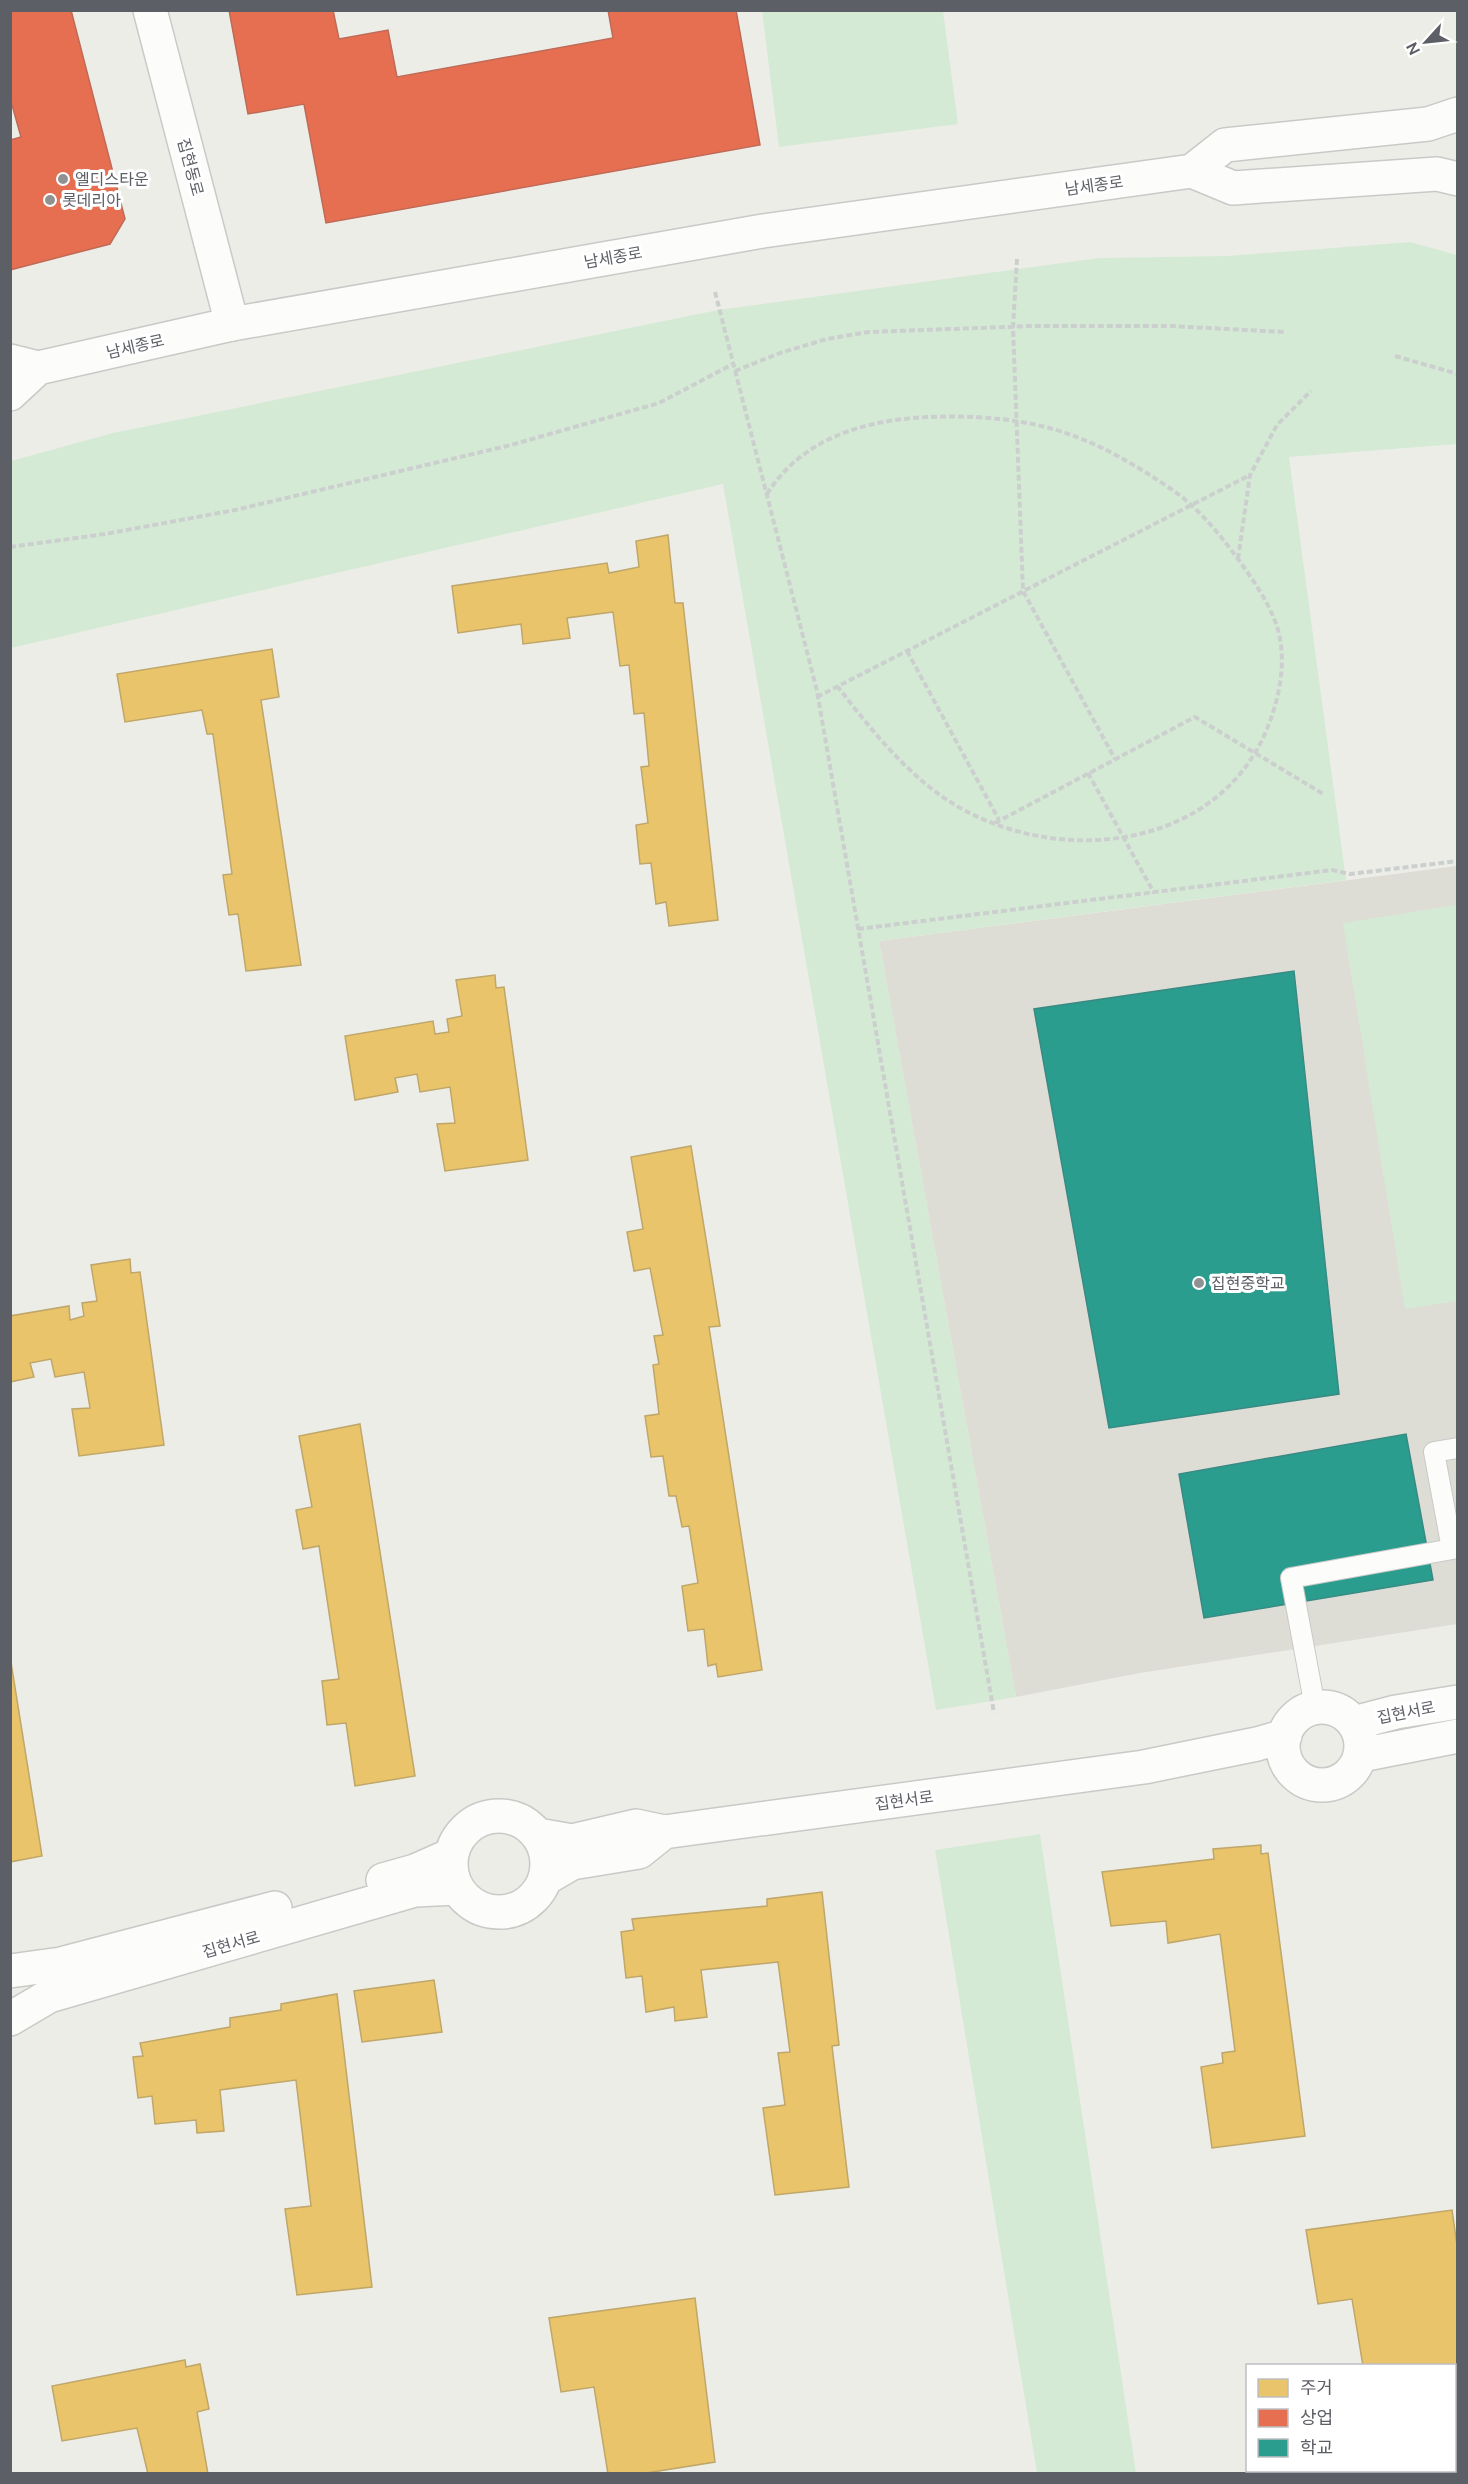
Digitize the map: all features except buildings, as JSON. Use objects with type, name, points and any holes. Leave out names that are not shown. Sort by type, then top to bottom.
[{"type":"street","name":"집현동로","points":[[150,10],[232,324]]},
{"type":"street","points":[[1458,114],[1428,124],[1225,145],[1192,171],[1233,188],[1437,174],[1458,179]]},
{"type":"street","name":"남세종로","points":[[10,394],[24,364],[232,324],[763,231],[1192,171]]},
{"type":"street","name":"집현서로","points":[[1354,1723],[1396,1712],[1458,1702]]},
{"type":"street","points":[[1315,1707],[1340,1710],[1354,1723],[1362,1742],[1361,1755],[1347,1776],[1329,1784],[1310,1783],[1298,1777],[1290,1768],[1284,1756],[1285,1736],[1293,1720],[1303,1712],[1315,1707]]},
{"type":"street","name":"집현서로","points":[[538,1835],[572,1840],[636,1826],[664,1832],[1144,1767],[1257,1744],[1285,1736]]},
{"type":"street","name":"집현서로","points":[[1361,1755],[1458,1736]]},
{"type":"street","name":"집현서로","points":[[1144,1767],[1221,1770],[1263,1764],[1290,1768]]},
{"type":"street","points":[[499,1816],[514,1818],[527,1825],[538,1835],[545,1848],[548,1863],[545,1879],[539,1892],[528,1903],[514,1910],[497,1913],[481,1910],[467,1901],[457,1888],[451,1872],[451,1855],[457,1840],[468,1827],[482,1819],[499,1816]]},
{"type":"street","points":[[545,1879],[572,1863],[639,1852],[664,1832]]},
{"type":"street","name":"집현서로","points":[[10,1971],[61,1964],[415,1871],[451,1855]]},
{"type":"street","name":"집현서로","points":[[10,2019],[49,1996],[415,1890],[457,1888]]},
{"type":"lane","points":[[1315,1707],[1291,1578],[1455,1549],[1434,1452],[1458,1448]]},
{"type":"path","points":[[1017,259],[1013,327],[1023,591],[1115,759]]},
{"type":"path","points":[[714,292],[817,697],[994,1713]]},
{"type":"path","points":[[735,371],[780,353],[827,339],[869,332],[1013,327],[1170,326],[1285,332]]},
{"type":"path","points":[[1395,356],[1458,374]]},
{"type":"path","points":[[10,547],[115,532],[235,510],[511,445],[659,403],[733,364]]},
{"type":"path","points":[[1238,560],[1250,475],[1277,425],[1311,392]]},
{"type":"path","points":[[766,495],[776,480],[804,452],[841,432],[889,419],[934,415],[1040,423],[1076,436],[1122,458],[1191,505],[1208,520],[1256,584],[1278,631],[1282,675],[1275,709],[1255,753],[1229,787],[1199,812],[1156,831],[1123,838],[1073,841],[1034,836],[996,822],[933,790],[874,734],[838,687]]},
{"type":"path","points":[[817,697],[1250,475]]},
{"type":"path","points":[[907,651],[996,822]]},
{"type":"path","points":[[996,822],[1195,717],[1325,795]]},
{"type":"path","points":[[1088,773],[1154,893]]},
{"type":"path","points":[[858,929],[1332,870],[1350,874],[1458,861]]},
{"type":"shaded area","name":"집현중학교","points":[[1457,866],[1457,1624],[1140,1673],[1016,1697],[879,941]]},
{"type":"green space","points":[[762,11],[943,11],[958,124],[779,147]]},
{"type":"green space","points":[[1410,242],[1457,255],[1457,444],[1289,457],[1346,880],[879,941],[1016,1697],[936,1710],[723,484],[11,648],[11,461],[113,433],[718,310],[1099,258],[1227,256]]},
{"type":"green space","points":[[1457,905],[1457,1301],[1405,1309],[1343,923]]},
{"type":"green space","points":[[1040,1834],[1136,2473],[1037,2473],[935,1850]]},
{"type":"place","name":"엘디스타운","points":[[63,179]]},
{"type":"place","name":"롯데리아","points":[[50,200]]},
{"type":"place","name":"집현중학교","points":[[1199,1283]]}]
